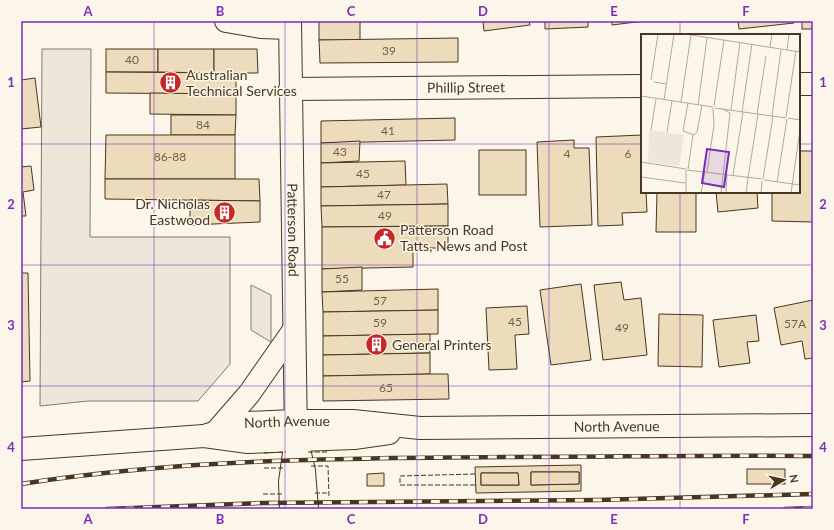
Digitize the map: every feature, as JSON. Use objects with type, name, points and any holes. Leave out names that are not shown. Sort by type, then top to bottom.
[{"type":"street","points":[[226,21],[261,27],[290,24]]},
{"type":"street","name":"Patterson Road","points":[[290,24],[295,430],[290,482],[291,509]]},
{"type":"street","points":[[800,84],[813,84]]},
{"type":"street","name":"Phillip Street","points":[[290,89],[641,86]]},
{"type":"street","points":[[209,435],[249,394],[293,331]]},
{"type":"street","name":"North Avenue","points":[[21,449],[209,435],[247,423],[354,438],[420,428],[813,425]]},
{"type":"street","name":"Patterson Road","points":[[295,430],[304,471],[307,509]]},
{"type":"shaded area","points":[[42,49],[91,49],[90,237],[230,237],[230,364],[198,401],[88,401],[40,406]]},
{"type":"shaded area","points":[[251,285],[271,295],[271,342],[251,330]]},
{"type":"building","points":[[319,21],[360,21],[360,40],[319,40]]},
{"type":"building","points":[[483,21],[529,21],[530,25],[484,31]]},
{"type":"building","points":[[545,21],[588,21],[588,27],[545,29]]},
{"type":"building","points":[[612,21],[644,21],[612,25]]},
{"type":"building","points":[[738,21],[793,21],[794,23],[739,29]]},
{"type":"building","points":[[802,21],[813,21],[813,29],[802,29]]},
{"type":"building","points":[[458,38],[458,62],[320,63],[319,40]]},
{"type":"building","points":[[106,49],[158,49],[158,72],[106,72]]},
{"type":"building","points":[[158,49],[214,49],[214,73],[158,72]]},
{"type":"building","points":[[214,49],[257,49],[258,73],[214,73]]},
{"type":"building","name":"Australian Technical Services","points":[[106,72],[236,73],[236,94],[106,93]]},
{"type":"building","points":[[35,78],[41,127],[21,129],[21,80]]},
{"type":"building","points":[[150,93],[236,94],[236,115],[150,114]]},
{"type":"building","points":[[171,115],[236,115],[235,135],[171,135]]},
{"type":"building","points":[[455,118],[455,140],[321,143],[321,121]]},
{"type":"building","points":[[106,135],[235,135],[235,179],[105,179]]},
{"type":"building","points":[[641,135],[641,193],[646,193],[647,212],[622,213],[623,225],[598,226],[596,137]]},
{"type":"building","points":[[574,140],[574,148],[589,148],[592,225],[540,227],[537,142]]},
{"type":"building","points":[[360,141],[359,161],[321,163],[321,143]]},
{"type":"building","points":[[479,150],[526,150],[526,195],[479,195]]},
{"type":"building","points":[[800,151],[813,151],[813,222],[772,221],[772,193],[800,193]]},
{"type":"building","points":[[405,161],[406,185],[321,187],[321,163]]},
{"type":"building","points":[[31,166],[34,190],[23,192],[26,216],[21,216],[21,167]]},
{"type":"building","points":[[105,179],[259,179],[260,201],[105,199]]},
{"type":"building","points":[[447,184],[448,204],[321,206],[321,187]]},
{"type":"building","points":[[657,193],[696,193],[696,232],[656,232]]},
{"type":"building","points":[[716,193],[757,193],[758,208],[718,212]]},
{"type":"building","name":"Dr. Nicholas Eastwood","points":[[190,200],[260,201],[260,222],[190,225]]},
{"type":"building","points":[[448,204],[448,226],[322,227],[321,206]]},
{"type":"building","name":"Patterson Road Tatts, News and Post","points":[[448,226],[448,248],[413,248],[413,267],[322,269],[322,227]]},
{"type":"building","points":[[362,267],[362,290],[322,292],[322,269]]},
{"type":"building","points":[[21,273],[28,273],[30,381],[21,382]]},
{"type":"building","points":[[621,282],[624,300],[641,298],[647,355],[603,360],[594,285]]},
{"type":"building","points":[[581,284],[591,360],[551,365],[540,290]]},
{"type":"building","points":[[438,289],[438,310],[323,312],[322,292]]},
{"type":"building","points":[[813,300],[813,358],[805,359],[802,341],[781,345],[774,308]]},
{"type":"building","points":[[527,306],[529,334],[515,335],[517,369],[489,370],[486,308]]},
{"type":"building","points":[[438,310],[438,334],[323,336],[323,312]]},
{"type":"building","points":[[659,314],[703,315],[702,367],[658,366]]},
{"type":"building","points":[[756,315],[759,341],[747,342],[750,363],[719,367],[713,320]]},
{"type":"building","name":"General Printers","points":[[430,334],[430,353],[323,355],[323,336]]},
{"type":"building","points":[[430,353],[430,374],[323,376],[323,355]]},
{"type":"building","points":[[448,374],[449,399],[323,401],[323,376]]},
{"type":"building","points":[[581,465],[581,491],[476,493],[475,467]],"holes":[[[531,472],[579,472],[579,484],[531,485]],[[481,473],[518,473],[519,485],[481,485]]]},
{"type":"building","points":[[747,469],[785,469],[785,484],[747,484]]},
{"type":"building","points":[[531,472],[579,472],[579,484],[531,485]]},
{"type":"building","points":[[384,473],[384,486],[367,486],[367,474]]},
{"type":"building","points":[[481,473],[518,473],[519,485],[481,485]]},
{"type":"railway","points":[[21,484],[142,469],[324,459],[445,457],[813,456]]},
{"type":"railway","points":[[107,509],[263,503],[598,500],[813,494]]},
{"type":"railway","points":[[785,509],[813,508]]},
{"type":"fence","points":[[264,453],[286,452]]},
{"type":"fence","points":[[308,452],[328,452]]},
{"type":"fence","points":[[311,466],[328,466],[329,497]]},
{"type":"fence","points":[[264,468],[283,468]]},
{"type":"fence","points":[[475,474],[400,476],[400,485],[476,485]]},
{"type":"fence","points":[[315,493],[329,493]]},
{"type":"fence","points":[[263,494],[283,494]]},
{"type":"place","name":"Australian Technical Services","points":[[171,83]]},
{"type":"place","name":"Dr. Nicholas Eastwood","points":[[225,212]]},
{"type":"place","name":"Patterson Road Tatts, News and Post","points":[[385,238]]},
{"type":"place","name":"General Printers","points":[[377,345]]}]
